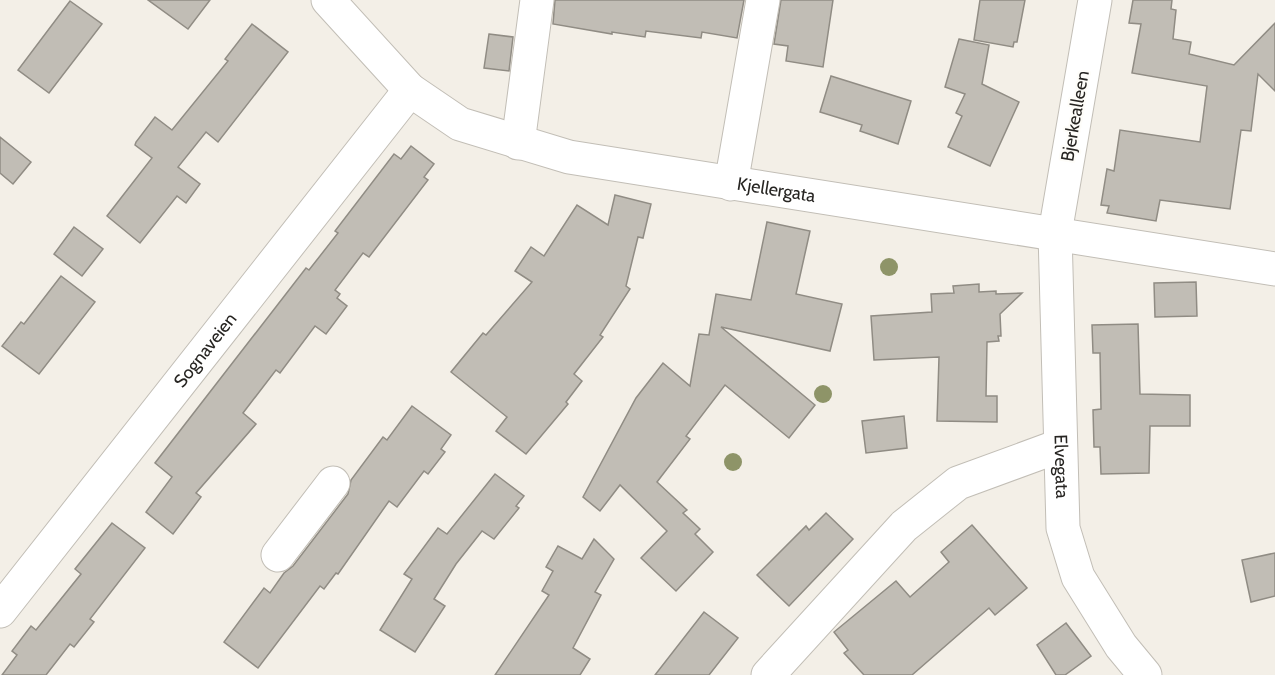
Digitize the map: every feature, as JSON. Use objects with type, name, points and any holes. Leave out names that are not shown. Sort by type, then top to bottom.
[{"type":"street","name":"Kjellergata","points":[[328,0],[410,90],[460,124],[518,143],[569,157],[731,184],[1275,269]]},
{"type":"street","points":[[518,143],[537,0]]},
{"type":"street","points":[[731,184],[763,0]]},
{"type":"street","name":"Bjerkealleen","points":[[1055,233],[1095,0]]},
{"type":"street","name":"Sognaveien","points":[[0,611],[410,90]]},
{"type":"street","name":"Elvegata","points":[[1055,233],[1063,528],[1078,577],[1121,646],[1145,675]]},
{"type":"street","points":[[768,675],[904,526],[949,490],[958,483],[1004,464],[1059,446]]},
{"type":"street","points":[[278,555],[333,483]]},
{"type":"building","points":[[148,0],[210,0],[188,29]]},
{"type":"building","points":[[555,0],[744,0],[737,38],[702,32],[701,38],[646,31],[645,37],[612,32],[612,34],[553,24]]},
{"type":"building","points":[[781,0],[833,0],[823,67],[786,61],[788,46],[774,44]]},
{"type":"building","points":[[980,0],[1025,0],[1017,42],[1014,42],[1013,47],[974,40]]},
{"type":"building","points":[[1133,0],[1172,0],[1171,9],[1176,10],[1173,39],[1191,42],[1189,54],[1234,65],[1275,23],[1275,91],[1258,74],[1251,131],[1241,130],[1230,209],[1160,200],[1156,221],[1107,213],[1109,206],[1101,205],[1107,169],[1114,171],[1120,130],[1200,142],[1207,86],[1132,73],[1141,24],[1129,23]]},
{"type":"building","points":[[70,1],[102,24],[49,93],[18,70]]},
{"type":"building","points":[[252,24],[288,52],[218,142],[206,132],[178,167],[200,184],[186,203],[177,196],[140,243],[107,216],[152,158],[135,145],[136,142],[155,117],[172,130],[228,61],[225,59]]},
{"type":"building","points":[[489,34],[513,37],[509,71],[484,68]]},
{"type":"building","points":[[959,39],[989,45],[982,84],[1019,102],[990,166],[948,147],[962,116],[956,113],[965,94],[945,87]]},
{"type":"building","points":[[831,76],[911,101],[898,144],[860,131],[862,125],[820,112]]},
{"type":"building","points":[[0,137],[31,162],[13,184],[0,173]]},
{"type":"building","points":[[411,146],[434,164],[424,177],[428,180],[369,257],[363,253],[335,290],[340,294],[337,298],[347,306],[326,334],[315,326],[280,373],[276,370],[243,413],[256,424],[196,493],[201,497],[173,534],[146,512],[172,477],[155,463],[306,268],[309,270],[338,233],[335,231],[394,154],[401,159]]},
{"type":"building","points":[[615,195],[651,204],[643,238],[638,237],[626,286],[630,289],[600,335],[603,337],[574,374],[582,381],[566,402],[568,404],[526,454],[496,431],[507,417],[451,372],[483,333],[486,335],[532,282],[515,271],[531,247],[544,256],[577,205],[608,225]]},
{"type":"building","points":[[767,222],[810,231],[796,294],[842,304],[830,351],[721,327],[815,405],[789,438],[725,385],[686,436],[690,439],[657,482],[687,510],[683,513],[700,529],[695,534],[713,552],[676,591],[641,558],[667,531],[620,485],[600,511],[583,497],[636,398],[663,363],[690,386],[699,334],[709,335],[716,294],[751,300]]},
{"type":"building","points":[[74,227],[103,249],[82,276],[54,254]]},
{"type":"building","points":[[61,276],[95,302],[39,374],[2,346],[21,322],[24,324]]},
{"type":"building","points":[[1196,282],[1197,316],[1155,317],[1154,283]]},
{"type":"building","points":[[979,284],[979,292],[1022,293],[1000,314],[1001,336],[998,336],[999,341],[987,342],[986,396],[997,396],[997,422],[937,421],[939,357],[874,360],[871,316],[932,312],[931,294],[954,293],[953,286]]},
{"type":"building","points":[[1138,324],[1140,394],[1190,395],[1190,426],[1150,426],[1149,473],[1101,474],[1100,447],[1094,447],[1093,410],[1101,409],[1100,353],[1093,353],[1092,325]]},
{"type":"building","points":[[412,406],[451,435],[441,449],[445,452],[428,474],[424,471],[397,507],[389,501],[338,574],[336,573],[324,589],[320,586],[258,668],[224,642],[264,588],[270,593],[284,573],[293,566],[348,494],[351,480],[383,437],[387,440]]},
{"type":"building","points":[[904,416],[907,448],[866,453],[862,421]]},
{"type":"building","points":[[495,474],[524,496],[516,506],[519,508],[494,539],[482,531],[456,564],[434,599],[445,606],[415,652],[380,630],[412,579],[404,574],[438,528],[447,534]]},
{"type":"building","points":[[826,513],[853,539],[789,606],[757,575],[806,526],[809,530]]},
{"type":"building","points":[[112,523],[145,548],[90,619],[94,622],[74,647],[70,644],[46,675],[2,675],[17,655],[12,651],[31,626],[36,630],[81,574],[75,569]]},
{"type":"building","points":[[972,525],[1027,588],[995,615],[989,608],[912,675],[864,675],[844,653],[848,650],[834,632],[896,581],[910,597],[949,562],[941,552]]},
{"type":"building","points":[[594,539],[614,559],[595,592],[601,595],[573,648],[590,659],[580,675],[495,675],[549,595],[542,591],[553,571],[546,567],[558,546],[582,559]]},
{"type":"building","points":[[1275,553],[1275,596],[1251,602],[1242,560]]},
{"type":"building","points":[[704,612],[738,638],[709,675],[655,675]]},
{"type":"building","points":[[1066,623],[1091,656],[1065,675],[1056,675],[1037,645]]}]
